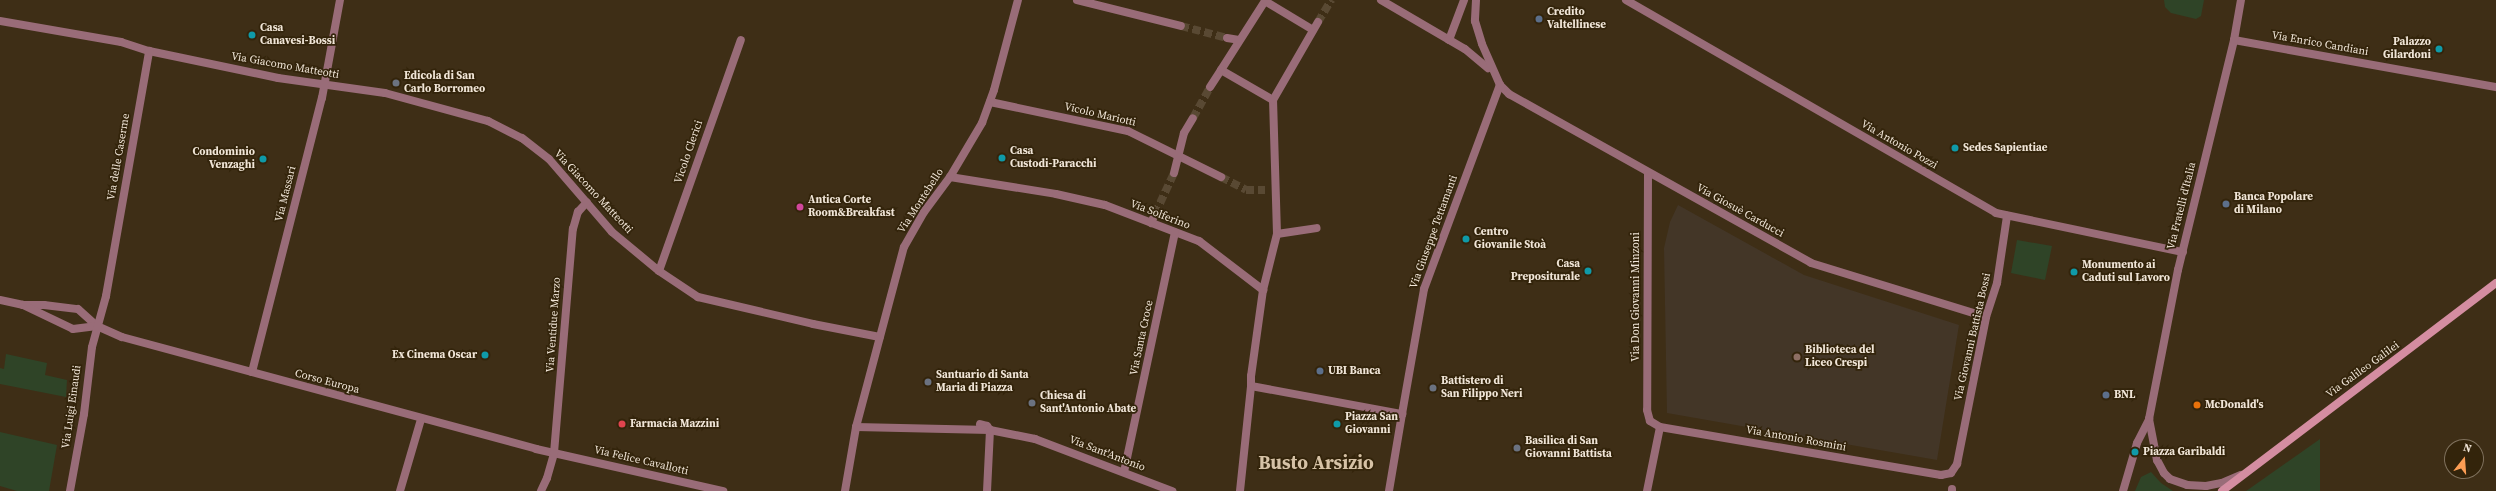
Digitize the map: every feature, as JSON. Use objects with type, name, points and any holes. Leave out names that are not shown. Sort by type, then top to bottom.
[{"type":"street","name":"Via Massari","points":[[252,372],[325,85],[340,0]]},
{"type":"street","name":"Via Montebello","points":[[845,491],[856,427],[908,238],[950,177],[977,133],[993,103],[1018,0]]},
{"type":"street","points":[[1077,0],[1181,26]]},
{"type":"street","points":[[1381,0],[1465,49],[1488,68]]},
{"type":"street","points":[[1449,40],[1464,0]]},
{"type":"street","points":[[1476,0],[1475,21],[1500,85]]},
{"type":"street","name":"Via Antonio Pozzi","points":[[1626,0],[1982,205],[2007,216],[2183,252]]},
{"type":"street","name":"Via Fratelli d'Italia","points":[[2149,419],[2183,252],[2234,40],[2241,0]]},
{"type":"street","points":[[1210,87],[1265,1],[1313,30]]},
{"type":"street","name":"Via Giacomo Matteotti","points":[[0,21],[121,42],[149,51],[278,78],[390,94],[488,121],[507,129],[549,159],[612,232],[659,271],[706,300],[880,337]]},
{"type":"street","points":[[1240,491],[1251,376],[1263,290],[1277,234],[1273,100],[1318,22]]},
{"type":"street","points":[[1227,38],[1239,40]]},
{"type":"street","name":"Vicolo Clerici","points":[[659,271],[741,40]]},
{"type":"street","name":"Via Enrico Candiani","points":[[2234,40],[2496,87]]},
{"type":"street","name":"Via delle Caserme","points":[[97,326],[110,268],[149,51]]},
{"type":"street","points":[[1221,70],[1273,100]]},
{"type":"street","name":"Via Giosuè Carducci","points":[[1500,85],[1509,94],[1811,263],[1986,317]]},
{"type":"street","name":"Via Giuseppe Tettamanti","points":[[1402,414],[1424,289],[1500,85]]},
{"type":"street","name":"Vicolo Mariotti","points":[[993,103],[1128,130],[1179,154],[1221,177]]},
{"type":"street","points":[[1174,173],[1184,133],[1193,118]]},
{"type":"street","name":"Via Don Giovanni Minzoni","points":[[1648,173],[1647,410],[1650,421]]},
{"type":"street","name":"Via Solferino","points":[[950,177],[1056,194],[1105,205],[1199,241],[1263,290]]},
{"type":"street","points":[[1265,190],[1275,190]]},
{"type":"street","name":"Via Ventidue Marzo","points":[[541,491],[547,478],[554,453],[573,229],[578,212],[587,202]]},
{"type":"street","points":[[1151,223],[1155,214]]},
{"type":"street","name":"Via Giovanni Battista Bossi","points":[[1940,475],[1951,473],[1957,464],[1986,317],[1997,283],[2007,216]]},
{"type":"street","points":[[1277,234],[1317,228]]},
{"type":"street","name":"Via Santa Croce","points":[[1124,472],[1175,232]]},
{"type":"street","name":"Via Galileo Galilei","points":[[2222,491],[2242,474],[2496,283]]},
{"type":"street","name":"Corso Europa","points":[[0,300],[23,305],[44,305],[78,309],[97,326],[122,337],[554,453]]},
{"type":"street","name":"Corso Europa","points":[[23,305],[73,328],[97,326]]},
{"type":"street","name":"Via Luigi Einaudi","points":[[70,491],[97,326]]},
{"type":"street","points":[[1251,386],[1402,414],[1390,491]]},
{"type":"street","points":[[400,491],[421,418]]},
{"type":"street","points":[[2149,419],[2157,460],[2164,473],[2170,479],[2187,485],[2201,486],[2222,483],[2242,474]]},
{"type":"street","points":[[2123,491],[2137,443],[2149,419]]},
{"type":"street","name":"Via Antonio Rosmini","points":[[1650,421],[1660,427],[1940,475]]},
{"type":"street","points":[[980,424],[987,426],[990,430],[987,491]]},
{"type":"street","points":[[856,427],[990,430]]},
{"type":"street","points":[[1647,491],[1660,427]]},
{"type":"street","name":"Via Sant'Antonio","points":[[990,430],[1035,439],[1172,491]]},
{"type":"street","name":"Via Felice Cavallotti","points":[[554,453],[722,491]]},
{"type":"shaded area","points":[[1678,205],[1804,275],[1959,325],[1937,460],[1667,413],[1664,248],[1670,222]]},
{"type":"green space","points":[[2164,0],[2204,0],[2201,16],[2196,19],[2171,13],[2165,7]]},
{"type":"green space","points":[[2017,240],[2052,246],[2045,280],[2011,273]]},
{"type":"green space","points":[[6,354],[47,363],[45,375],[67,380],[66,397],[0,384],[0,368],[4,369]]},
{"type":"green space","points":[[0,432],[57,445],[49,491],[17,491],[0,486]]},
{"type":"green space","points":[[2320,439],[2320,491],[2246,491],[2249,489]]},
{"type":"green space","points":[[2151,472],[2161,483],[2173,491],[2135,491],[2141,477]]},
{"type":"tunnel","points":[[1318,22],[1331,0]]},
{"type":"tunnel","points":[[1181,26],[1227,38]]},
{"type":"tunnel","points":[[1193,118],[1210,87]]},
{"type":"tunnel","points":[[1155,214],[1174,173]]},
{"type":"tunnel","points":[[1221,177],[1246,190],[1265,190]]},
{"type":"place","name":"Credito Valtellinese","points":[[1539,19]]},
{"type":"place","name":"Casa Canavesi-Bossi","points":[[252,35]]},
{"type":"place","name":"Palazzo Gilardoni","points":[[2439,49]]},
{"type":"place","name":"Edicola di San Carlo Borromeo","points":[[396,83]]},
{"type":"place","name":"Sedes Sapientiae","points":[[1955,148]]},
{"type":"place","name":"Casa Custodi-Paracchi","points":[[1002,158]]},
{"type":"place","name":"Condominio Venzaghi","points":[[263,159]]},
{"type":"place","name":"Banca Popolare di Milano","points":[[2226,204]]},
{"type":"place","name":"Antica Corte Room&Breakfast","points":[[800,207]]},
{"type":"place","name":"Centro Giovanile Stoà","points":[[1466,239]]},
{"type":"place","name":"Casa Prepositurale","points":[[1588,271]]},
{"type":"place","name":"Monumento ai Caduti sul Lavoro","points":[[2074,272]]},
{"type":"place","name":"Ex Cinema Oscar","points":[[485,355]]},
{"type":"place","name":"Biblioteca del Liceo Crespi","points":[[1797,357]]},
{"type":"place","name":"UBI Banca","points":[[1320,371]]},
{"type":"place","name":"Santuario di Santa Maria di Piazza","points":[[928,382]]},
{"type":"place","name":"Battistero di San Filippo Neri","points":[[1433,388]]},
{"type":"place","name":"BNL","points":[[2106,395]]},
{"type":"place","name":"Chiesa di Sant'Antonio Abate","points":[[1032,403]]},
{"type":"place","name":"McDonald's","points":[[2197,405]]},
{"type":"place","name":"Farmacia Mazzini","points":[[622,424]]},
{"type":"place","name":"Piazza San Giovanni","points":[[1337,424]]},
{"type":"place","name":"Basilica di San Giovanni Battista","points":[[1517,448]]},
{"type":"place","name":"Piazza Garibaldi","points":[[2135,452]]},
{"type":"district","name":"Busto Arsizio","points":[[1316,463]]}]
